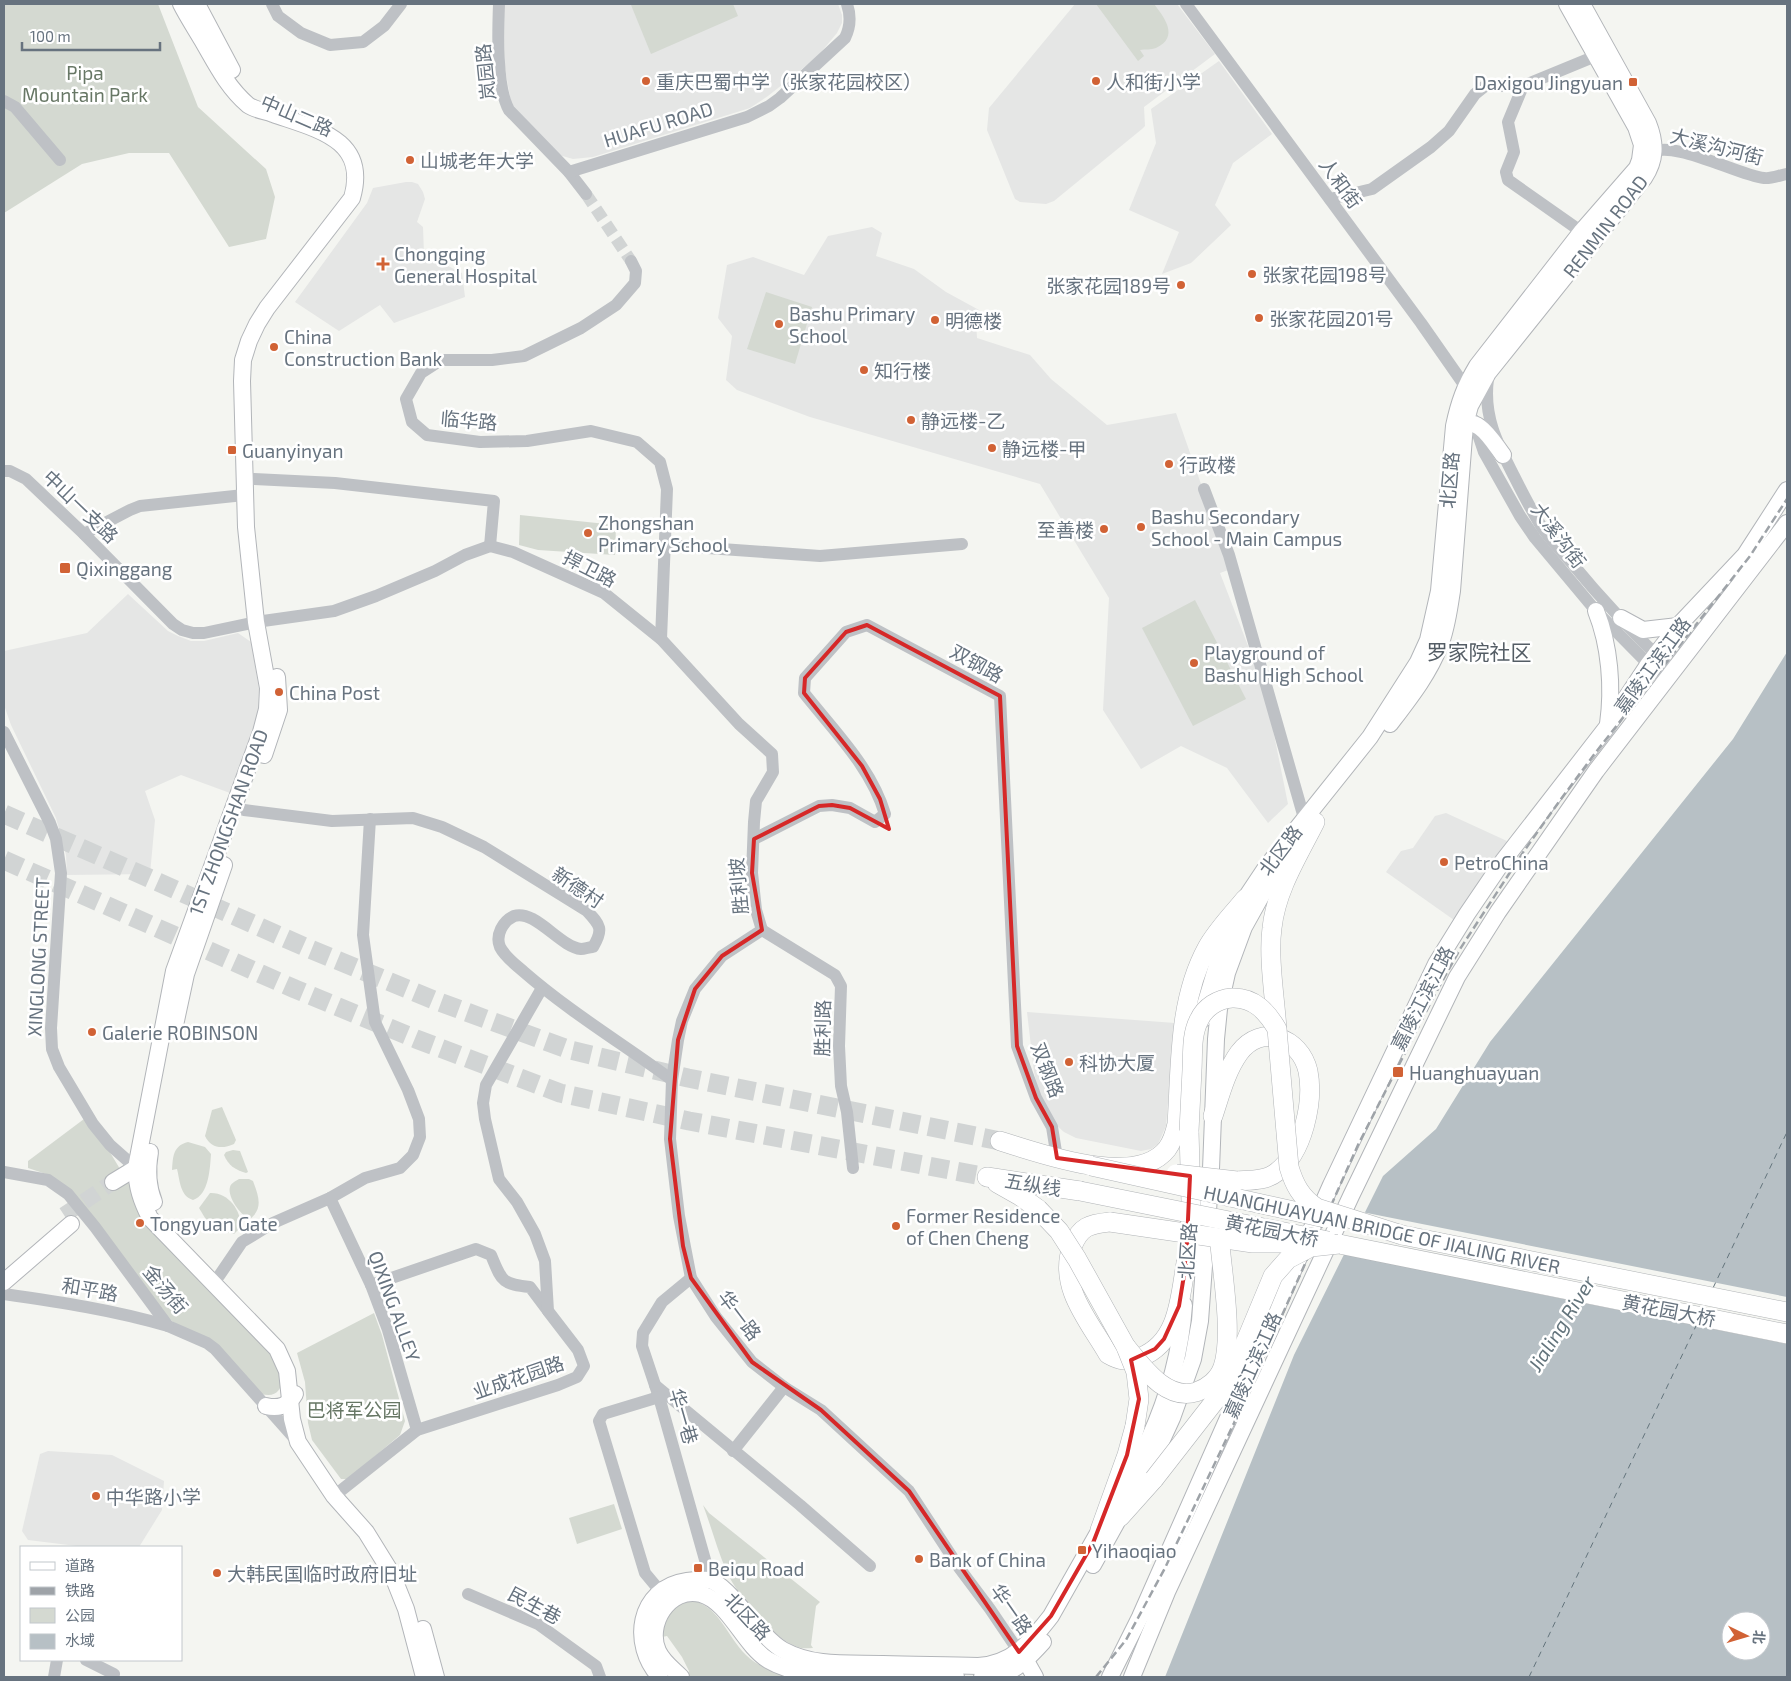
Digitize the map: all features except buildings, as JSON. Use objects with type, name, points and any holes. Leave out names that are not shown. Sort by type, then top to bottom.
[{"type":"highway","points":[[1310,820],[1280,894],[1272,929],[1271,947],[1289,1167],[1300,1193],[1307,1202],[1317,1208],[1402,1235]]},
{"type":"highway","points":[[1120,1168],[1146,1163],[1158,1157],[1167,1149],[1174,1138],[1177,1124],[1183,1024],[1192,982],[1199,964],[1218,932],[1245,899]]},
{"type":"highway","points":[[1191,1202],[1189,1131],[1193,1039],[1198,1020],[1204,1012],[1219,1001],[1239,998],[1248,1000],[1264,1010],[1278,1028]]},
{"type":"highway","points":[[1091,1166],[1237,1181],[1260,1180],[1276,1173],[1290,1158],[1305,1126],[1310,1101],[1308,1070],[1300,1054],[1285,1039],[1268,1036],[1253,1040],[1240,1051],[1226,1076],[1213,1116]]},
{"type":"highway","name":"五纵线","points":[[1000,1141],[1061,1159]]},
{"type":"highway","name":"HUANGHUAYUAN BRIDGE OF JIALING RIVER","points":[[1061,1159],[1402,1235],[1787,1312]]},
{"type":"highway","points":[[1126,1347],[1148,1373],[1162,1385],[1177,1392],[1191,1393],[1202,1390],[1213,1382],[1223,1369],[1228,1332],[1211,1169]]},
{"type":"highway","name":"五纵线","points":[[1080,1191],[987,1177],[1038,1209],[1059,1231],[1077,1259],[1126,1347]]},
{"type":"highway","name":"黄花园大桥","points":[[1080,1191],[1787,1334]]},
{"type":"highway","points":[[1186,1263],[1179,1306],[1173,1326],[1164,1339],[1143,1356],[1127,1361],[1117,1359],[1108,1354],[1074,1296],[1068,1279],[1067,1260],[1076,1236],[1091,1224],[1110,1222],[1253,1243],[1339,1244]]},
{"type":"highway","points":[[1120,1516],[1154,1479],[1228,1384],[1273,1276],[1288,1259],[1311,1248],[1339,1244]]},
{"type":"highway","points":[[1100,1530],[1127,1455],[1135,1426],[1139,1399],[1136,1372],[1126,1347]]},
{"type":"main road","name":"中山二路","points":[[181,4],[230,88],[250,106],[325,132],[344,146],[360,175]]},
{"type":"main road","name":"中山二路","points":[[197,4],[237,80],[254,98],[304,115],[336,130],[354,146],[362,161],[360,175]]},
{"type":"main road","name":"RENMIN ROAD","points":[[1465,386],[1477,366],[1588,236],[1644,178],[1652,165],[1654,150],[1652,133],[1648,123],[1567,4]]},
{"type":"main road","name":"RENMIN ROAD","points":[[1470,406],[1488,373],[1632,176],[1640,160],[1642,145],[1636,127],[1602,54],[1582,4]]},
{"type":"main road","name":"1ST ZHONGSHAN ROAD","points":[[293,1384],[295,1369],[291,1356],[283,1344],[157,1210],[140,1172],[151,1141],[186,974],[279,710],[279,688],[261,621],[254,478],[252,381],[254,362],[260,342],[276,313],[361,198],[364,187],[360,175]]},
{"type":"main road","name":"1ST ZHONGSHAN ROAD","points":[[302,1440],[301,1419],[293,1384],[278,1349],[150,1218],[140,1198],[140,1172],[174,971],[261,732],[267,709],[268,688],[261,621],[244,495],[242,381],[244,360],[249,342],[267,308],[352,198],[360,175]]},
{"type":"main road","name":"北区路","points":[[660,1591],[676,1582],[711,1581],[726,1592],[768,1640],[783,1650],[814,1662],[978,1666],[997,1663],[1022,1656],[1060,1621],[1160,1442],[1180,1397],[1193,1359],[1198,1339],[1211,1169],[1216,1038],[1219,1009],[1233,952],[1264,890],[1310,820],[1370,737],[1418,662],[1428,640],[1439,591],[1451,449],[1459,403],[1465,386]]},
{"type":"main road","name":"北区路","points":[[982,1677],[1003,1674],[1014,1669],[1051,1616],[1149,1439],[1163,1405],[1172,1374],[1183,1319],[1203,1012],[1221,952],[1245,899],[1267,866],[1310,820],[1415,692],[1440,645],[1448,618],[1452,591],[1470,406]]},
{"type":"main road","points":[[1451,449],[1459,430],[1469,423],[1483,429],[1503,455]]},
{"type":"main road","name":"嘉陵江滨江路","points":[[1110,1677],[1140,1617],[1331,1185],[1436,964],[1503,861],[1607,727],[1652,660],[1678,626],[1745,555],[1787,490]]},
{"type":"main road","name":"嘉陵江滨江路","points":[[1132,1677],[1167,1592],[1346,1205],[1457,977],[1498,912],[1596,771],[1787,523]]},
{"type":"main road","points":[[1596,611],[1602,624],[1607,655],[1610,695],[1607,727]]},
{"type":"main road","points":[[1621,618],[1643,630],[1678,626]]},
{"type":"main road","points":[[115,1187],[140,1172]]},
{"type":"main road","points":[[4,1267],[68,1220],[4,1282]]},
{"type":"main road","points":[[1172,1374],[1167,1402],[1172,1403],[1180,1397]]},
{"type":"main road","points":[[262,1402],[272,1408],[282,1407],[290,1401],[296,1392],[293,1384]]},
{"type":"main road","points":[[262,1402],[283,1398],[293,1384]]},
{"type":"main road","points":[[290,1401],[294,1431],[366,1532],[392,1574],[406,1609],[424,1677]]},
{"type":"main road","points":[[338,1493],[375,1527],[402,1570],[416,1603],[436,1677]]},
{"type":"main road","points":[[656,1672],[646,1654],[642,1634],[644,1613],[660,1591]]},
{"type":"main road","name":"北区路","points":[[680,1677],[656,1672],[658,1651],[655,1629],[659,1616],[666,1605],[685,1594],[700,1594],[711,1599],[721,1608],[751,1647],[768,1660],[787,1668],[813,1674],[956,1677]]},
{"type":"main road","points":[[1022,1656],[1035,1677]]},
{"type":"street","points":[[272,4],[278,16],[301,33],[330,45],[363,42],[384,26],[401,4]]},
{"type":"street","name":"岚园路","points":[[499,4],[500,67],[505,104],[569,172],[586,194]]},
{"type":"street","name":"HUAFU ROAD","points":[[569,172],[746,117],[769,106],[845,38],[850,20],[847,4]]},
{"type":"street","name":"人和街","points":[[1186,4],[1465,386]]},
{"type":"street","points":[[1330,200],[1372,189],[1431,147],[1449,131],[1479,89],[1491,85],[1523,86],[1602,54]]},
{"type":"street","points":[[1523,86],[1508,122],[1514,152],[1506,172],[1508,180],[1588,236]]},
{"type":"street","points":[[4,101],[15,107],[60,160]]},
{"type":"street","name":"大溪沟河街","points":[[1640,160],[1649,152],[1663,149],[1680,151],[1765,178],[1787,174]]},
{"type":"street","name":"临华路","points":[[631,262],[636,271],[635,283],[616,305],[581,328],[524,356],[492,360],[441,360],[421,372],[406,398],[412,422],[427,435],[480,442],[527,441],[591,431],[636,442],[660,462],[667,489],[661,638]]},
{"type":"street","name":"大溪沟街","points":[[1488,373],[1487,411],[1503,455],[1532,511],[1544,530],[1596,593],[1621,618],[1652,660]]},
{"type":"street","points":[[1465,386],[1470,406]]},
{"type":"street","name":"大溪沟街","points":[[1469,423],[1534,538],[1596,611],[1670,676]]},
{"type":"street","name":"中山一支路","points":[[4,471],[10,471],[26,479],[84,534],[172,624],[182,630],[204,633],[261,621]]},
{"type":"street","points":[[254,478],[335,483],[494,501],[490,546],[376,596],[334,610],[261,621]]},
{"type":"street","points":[[1204,489],[1229,556],[1310,820]]},
{"type":"street","points":[[84,534],[140,506],[244,495]]},
{"type":"street","points":[[665,545],[820,556],[962,544]]},
{"type":"street","name":"捍卫路","points":[[490,546],[513,552],[604,593],[661,638],[739,724],[772,754],[773,772],[756,801],[754,839]]},
{"type":"street","name":"双钢路","points":[[754,839],[819,806],[832,805],[850,808],[875,822],[885,814],[880,799],[862,766],[804,693],[805,678],[846,632],[867,625],[1000,696],[1017,1046],[1036,1098],[1052,1127],[1061,1159]]},
{"type":"street","name":"XINGLONG STREET","points":[[4,732],[50,823],[60,855],[61,872],[50,1028],[52,1048],[59,1067],[93,1124],[110,1145],[140,1172]]},
{"type":"street","name":"新德村","points":[[244,810],[332,821],[413,818],[442,827],[484,847],[586,911],[598,923],[599,936],[593,946],[582,949],[572,945],[527,916],[516,916],[506,920],[500,930],[500,946],[508,958],[542,988],[672,1080]]},
{"type":"street","points":[[219,1276],[242,1242],[273,1224],[330,1198],[365,1178],[400,1168],[413,1154],[420,1137],[419,1119],[408,1090],[375,1022],[363,935],[370,819]]},
{"type":"street","name":"胜利坡","points":[[754,839],[752,873],[756,910],[762,930]]},
{"type":"street","name":"华一路","points":[[762,930],[722,956],[695,989],[682,1021],[672,1080],[670,1139],[679,1216],[691,1278],[716,1317],[752,1362],[784,1387],[821,1410],[909,1491],[960,1569],[1022,1656]]},
{"type":"street","name":"胜利路","points":[[762,930],[835,975],[841,986],[839,1046],[841,1086],[852,1168]]},
{"type":"street","points":[[542,988],[486,1085],[483,1104],[499,1179],[517,1202],[536,1234],[545,1261],[548,1311]]},
{"type":"street","name":"金汤街","points":[[4,1172],[48,1180],[68,1194],[95,1227],[168,1326],[207,1343],[215,1349],[262,1402],[302,1440]]},
{"type":"street","name":"QIXING ALLEY","points":[[330,1198],[371,1285],[388,1330],[417,1430]]},
{"type":"street","points":[[371,1285],[476,1249],[491,1255],[500,1277],[509,1284],[530,1287],[548,1311]]},
{"type":"street","name":"华一巷","points":[[691,1278],[662,1302],[643,1333],[642,1346],[657,1391],[711,1581]]},
{"type":"street","name":"和平路","points":[[4,1294],[90,1307],[168,1326]]},
{"type":"street","name":"业成花园路","points":[[338,1493],[417,1430],[577,1377],[584,1366],[578,1350],[548,1311]]},
{"type":"street","points":[[733,1451],[784,1387]]},
{"type":"street","points":[[660,1591],[645,1574],[599,1421],[603,1414],[657,1391],[800,1505],[870,1566]]},
{"type":"street","name":"民生巷","points":[[468,1594],[538,1624],[596,1666],[600,1677]]},
{"type":"street","points":[[54,1677],[57,1661]]},
{"type":"street","points":[[88,1661],[114,1674]]},
{"type":"highlighted area","points":[[867,625],[1000,696],[1017,1046],[1036,1098],[1052,1127],[1057,1158],[1190,1176],[1186,1263],[1179,1306],[1164,1339],[1155,1349],[1131,1360],[1139,1399],[1127,1455],[1093,1543],[1051,1616],[1019,1652],[909,1491],[821,1410],[752,1362],[691,1278],[683,1246],[670,1139],[678,1040],[695,989],[722,956],[762,930],[752,873],[754,839],[819,806],[832,805],[850,808],[889,829],[880,799],[862,766],[804,693],[805,678],[846,632]]},
{"type":"shaded area","name":"重庆巴蜀中学（张家花园校区）","points":[[504,4],[838,4],[842,15],[842,23],[837,33],[817,57],[750,108],[593,157],[573,159],[559,155],[511,103],[505,68]]},
{"type":"shaded area","name":"人和街小学","points":[[1075,4],[1177,4],[1215,54],[1144,107],[1145,126],[1054,201],[1046,204],[1020,202],[1015,199],[987,130],[989,108]]},
{"type":"shaded area","points":[[1219,61],[1272,134],[1233,163],[1215,205],[1231,225],[1191,263],[1162,274],[1179,232],[1129,210],[1156,143],[1151,109]]},
{"type":"shaded area","name":"Chongqing General Hospital","points":[[406,182],[418,184],[425,199],[417,222],[423,227],[424,254],[462,273],[465,297],[394,323],[380,305],[339,331],[295,302],[367,203],[373,188]]},
{"type":"shaded area","name":"Bashu Secondary School - Main Campus","points":[[872,227],[882,233],[876,256],[914,269],[946,292],[979,310],[976,322],[977,338],[1030,355],[1051,379],[1107,425],[1176,413],[1231,569],[1220,573],[1265,690],[1288,804],[1268,823],[1227,768],[1181,746],[1141,769],[1103,710],[1109,598],[1040,484],[810,417],[737,390],[726,380],[732,336],[718,318],[727,265],[753,257],[804,275],[828,236]]},
{"type":"shaded area","points":[[128,594],[168,631],[178,636],[191,641],[204,641],[238,633],[251,642],[259,689],[255,726],[230,793],[181,775],[145,791],[155,820],[150,874],[67,875],[66,855],[56,818],[11,725],[4,705],[4,651],[87,633]]},
{"type":"shaded area","name":"PetroChina","points":[[1446,813],[1507,841],[1454,920],[1386,872],[1401,851],[1413,848],[1435,816]]},
{"type":"shaded area","points":[[1027,1012],[1175,1023],[1166,1126],[1158,1144],[1151,1149],[1141,1151],[1076,1138],[1064,1132],[1054,1123],[1040,1098],[1034,1072]]},
{"type":"shaded area","name":"中华路小学","points":[[48,1451],[112,1455],[164,1481],[162,1510],[140,1546],[77,1546],[28,1540],[22,1531],[40,1454]]},
{"type":"green space","name":"Pipa Mountain Park","points":[[4,4],[158,4],[198,107],[266,169],[275,197],[266,239],[229,247],[169,153],[129,153],[82,164],[4,213]]},
{"type":"green space","points":[[733,4],[738,16],[651,54],[631,5]]},
{"type":"green space","points":[[1096,4],[1154,4],[1168,27],[1169,33],[1167,38],[1156,48],[1140,50],[1144,56],[1138,61]]},
{"type":"green space","points":[[766,292],[812,307],[795,364],[747,349]]},
{"type":"green space","points":[[520,515],[616,525],[615,555],[538,550],[519,545]]},
{"type":"green space","name":"Playground of Bashu High School","points":[[1195,600],[1246,699],[1193,726],[1142,628]]},
{"type":"green space","points":[[222,1107],[236,1140],[234,1144],[218,1147],[214,1146],[205,1136],[212,1110]]},
{"type":"green space","points":[[84,1119],[108,1149],[138,1199],[270,1352],[276,1361],[281,1376],[280,1387],[274,1394],[261,1394],[167,1317],[49,1175],[28,1168],[28,1161]]},
{"type":"green space","points":[[188,1142],[205,1147],[211,1154],[208,1180],[202,1193],[193,1200],[183,1192],[177,1169],[172,1170],[175,1152],[179,1146]]},
{"type":"green space","points":[[240,1151],[248,1172],[246,1173],[232,1167],[228,1162],[224,1155],[226,1152]]},
{"type":"green space","points":[[239,1179],[253,1181],[257,1191],[259,1201],[257,1210],[250,1219],[239,1210],[231,1196],[231,1186]]},
{"type":"green space","points":[[210,1193],[217,1193],[228,1199],[239,1214],[241,1227],[234,1234],[216,1229],[199,1208]]},
{"type":"green space","name":"巴将军公园","points":[[374,1313],[382,1335],[405,1421],[400,1435],[348,1479],[341,1479],[312,1440],[308,1423],[305,1382],[297,1353]]},
{"type":"green space","points":[[614,1504],[622,1529],[577,1544],[569,1518]]},
{"type":"green space","points":[[703,1505],[709,1513],[820,1602],[816,1606],[811,1645],[813,1648],[800,1648],[777,1635],[746,1603],[726,1570]]},
{"type":"green space","points":[[693,1600],[702,1604],[717,1616],[750,1659],[786,1677],[687,1677],[689,1671],[682,1657],[667,1636],[662,1637],[663,1623],[672,1607]]},
{"type":"water","name":"Jialing River","points":[[1787,652],[1787,1677],[1165,1677],[1294,1355],[1383,1176],[1436,1129],[1490,1042],[1733,739]]},
{"type":"pier","points":[[1362,1212],[1787,1297],[1787,1344],[1341,1254]]},
{"type":"ferry route","points":[[1713,1288],[1787,1132]]},
{"type":"ferry route","points":[[1529,1677],[1696,1326]]},
{"type":"tunnel","points":[[586,194],[631,261]]},
{"type":"tunnel","points":[[4,814],[305,947],[434,1000],[570,1050],[688,1078],[1000,1141]]},
{"type":"tunnel","points":[[4,860],[295,989],[416,1039],[560,1093],[689,1121],[987,1177]]},
{"type":"tunnel","points":[[64,1215],[113,1182]]},
{"type":"railway","points":[[1096,1677],[1126,1640],[1165,1568],[1234,1423],[1358,1145],[1460,949],[1524,851],[1561,799],[1750,556],[1787,499]]},
{"type":"place","name":"重庆巴蜀中学（张家花园校区）","points":[[646,81]]},
{"type":"place","name":"人和街小学","points":[[1096,81]]},
{"type":"place","name":"Daxigou Jingyuan","points":[[1633,82]]},
{"type":"place","name":"山城老年大学","points":[[410,160]]},
{"type":"place","name":"Chongqing General Hospital","points":[[383,264]]},
{"type":"place","name":"张家花园198号","points":[[1252,274]]},
{"type":"place","name":"张家花园189号","points":[[1181,285]]},
{"type":"place","name":"张家花园201号","points":[[1259,318]]},
{"type":"place","name":"明德楼","points":[[935,320]]},
{"type":"place","name":"Bashu Primary School","points":[[779,324]]},
{"type":"place","name":"China Construction Bank","points":[[274,347]]},
{"type":"place","name":"知行楼","points":[[864,370]]},
{"type":"place","name":"静远楼-乙","points":[[911,420]]},
{"type":"place","name":"静远楼-甲","points":[[992,448]]},
{"type":"place","name":"Guanyinyan","points":[[232,450]]},
{"type":"place","name":"行政楼","points":[[1169,464]]},
{"type":"place","name":"Bashu Secondary School - Main Campus","points":[[1141,527]]},
{"type":"place","name":"至善楼","points":[[1104,529]]},
{"type":"place","name":"Zhongshan Primary School","points":[[588,533]]},
{"type":"place","name":"Qixinggang","points":[[65,568]]},
{"type":"place","name":"Playground of Bashu High School","points":[[1194,663]]},
{"type":"place","name":"China Post","points":[[279,692]]},
{"type":"place","name":"PetroChina","points":[[1444,862]]},
{"type":"place","name":"Galerie ROBINSON","points":[[92,1032]]},
{"type":"place","name":"科协大厦","points":[[1069,1062]]},
{"type":"place","name":"Huanghuayuan","points":[[1398,1072]]},
{"type":"place","name":"Tongyuan Gate","points":[[140,1223]]},
{"type":"place","name":"Former Residence of Chen Cheng","points":[[896,1226]]},
{"type":"place","name":"中华路小学","points":[[96,1496]]},
{"type":"place","name":"Yihaoqiao","points":[[1082,1550]]},
{"type":"place","name":"Bank of China","points":[[919,1559]]},
{"type":"place","name":"Beiqu Road","points":[[698,1568]]},
{"type":"place","name":"大韩民国临时政府旧址","points":[[217,1573]]},
{"type":"district","name":"罗家院社区","points":[[1479,651]]}]
